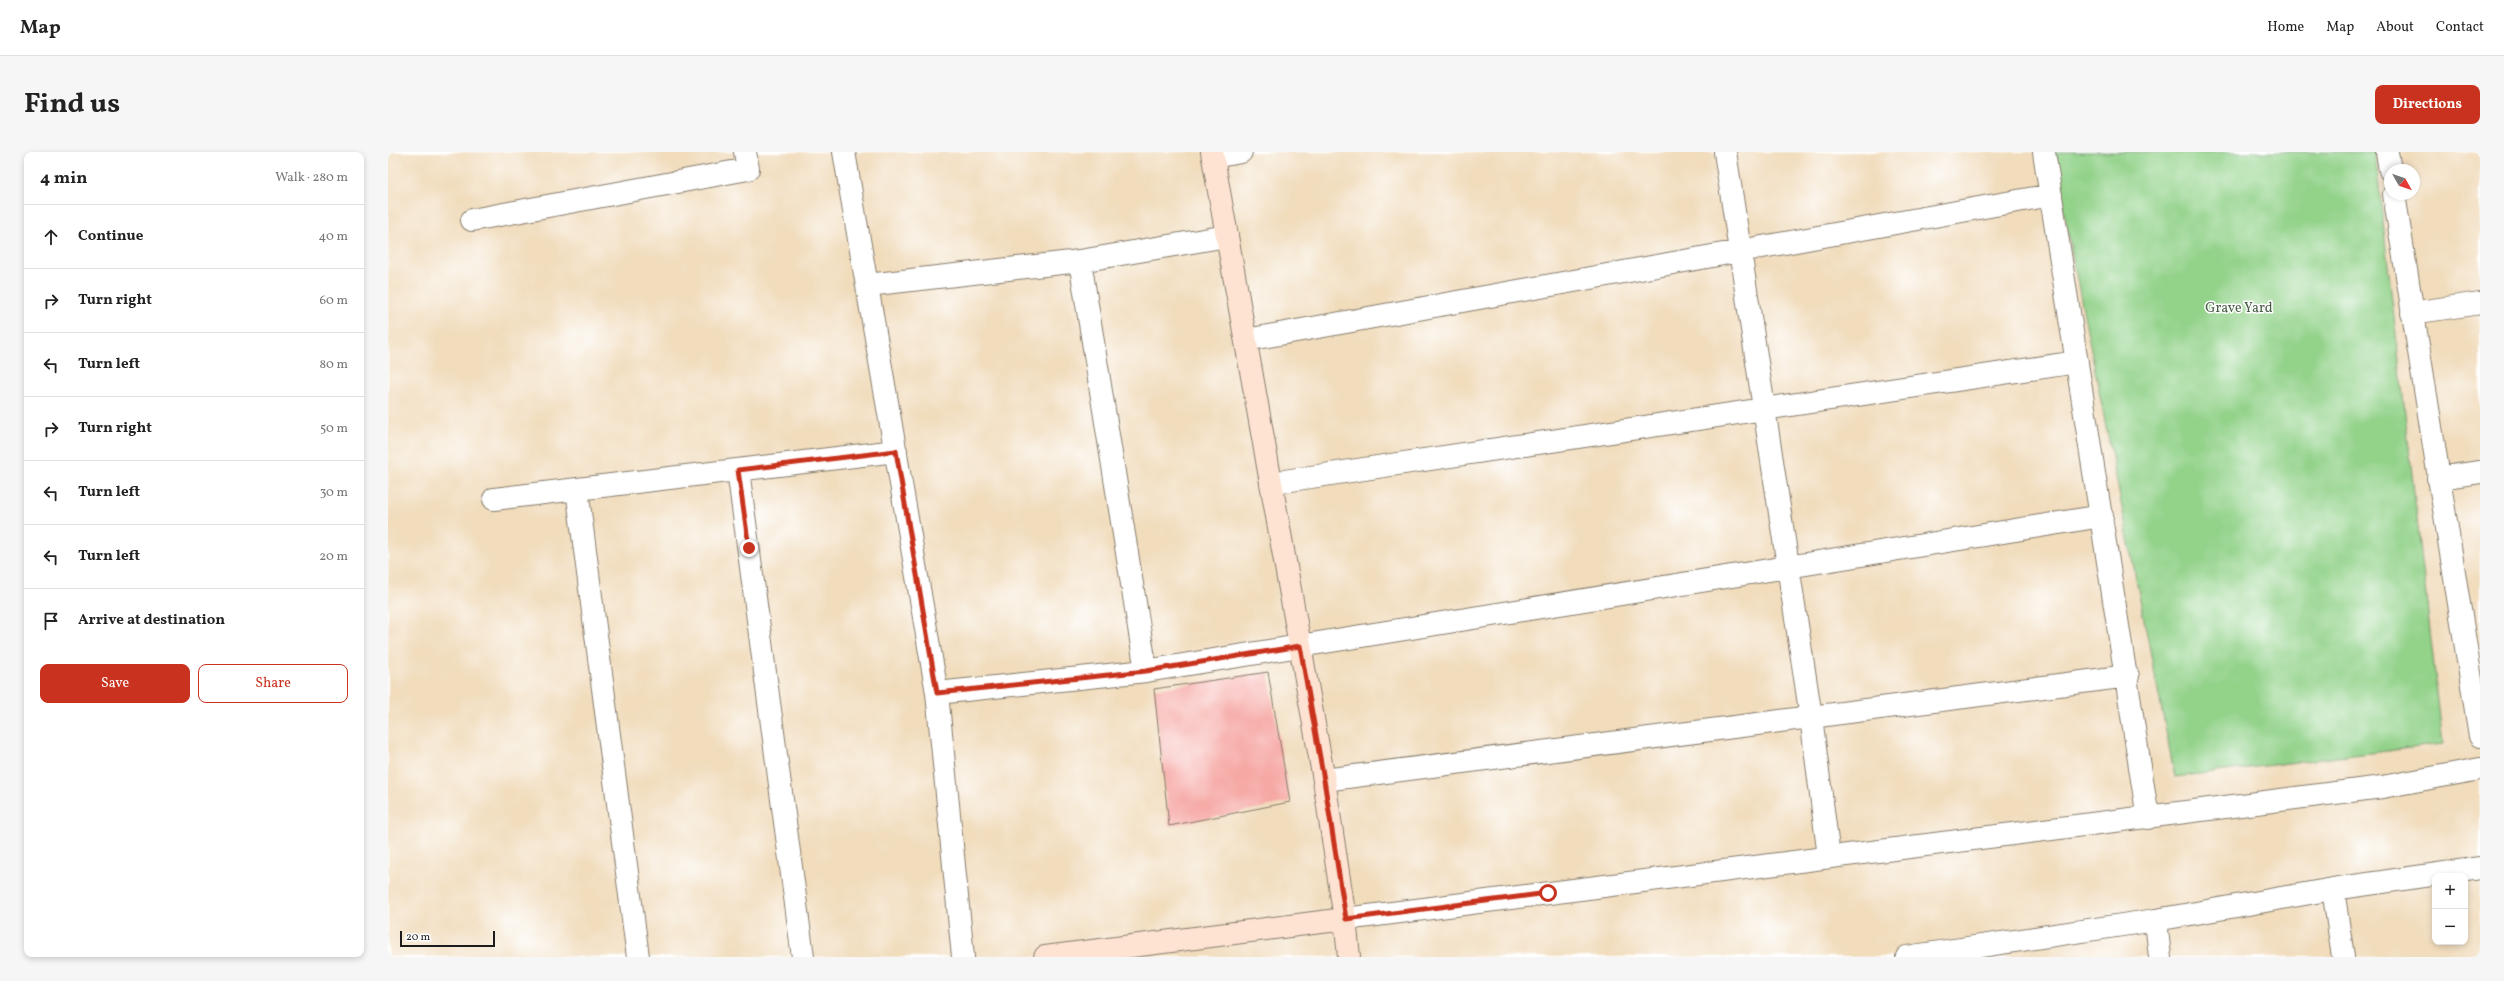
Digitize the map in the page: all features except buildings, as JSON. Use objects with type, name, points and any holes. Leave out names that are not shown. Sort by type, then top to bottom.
[{"type":"street","points":[[472,220],[748,169],[745,152]]},
{"type":"street","points":[[844,152],[937,693],[963,957]]},
{"type":"street","points":[[1241,152],[1212,154],[1324,780],[1346,919],[1349,957]]},
{"type":"street","points":[[1726,152],[1811,717],[1829,857]]},
{"type":"street","points":[[2044,152],[2128,676],[2148,818]]},
{"type":"street","points":[[2387,152],[2389,164]]},
{"type":"street","points":[[1246,340],[2051,195]]},
{"type":"street","points":[[2395,200],[2438,478],[2471,635],[2480,736]]},
{"type":"street","points":[[867,285],[1080,261],[1227,236]]},
{"type":"street","points":[[1080,261],[1146,671]]},
{"type":"street","points":[[2412,313],[2480,303]]},
{"type":"street","points":[[1271,483],[2077,362]]},
{"type":"street","points":[[494,499],[896,451]]},
{"type":"street","points":[[738,470],[803,957]]},
{"type":"street","points":[[2438,478],[2480,472]]},
{"type":"street","points":[[577,489],[638,957]]},
{"type":"street","points":[[937,693],[1146,671],[2102,516]]},
{"type":"street","points":[[1324,780],[2128,676]]},
{"type":"street","points":[[1045,957],[2148,818],[2382,787],[2480,769]]},
{"type":"street","points":[[1907,957],[2156,920],[2333,889],[2480,868]]},
{"type":"street","points":[[2333,889],[2343,957]]},
{"type":"street","points":[[2156,920],[2160,957]]},
{"type":"green space","name":"Grave Yard","points":[[2052,152],[2375,152],[2443,744],[2175,777]]},
{"type":"route","points":[[749,548],[738,470],[896,451],[937,693],[1146,671],[1300,646],[1324,780],[1346,919],[1548,893]]}]
